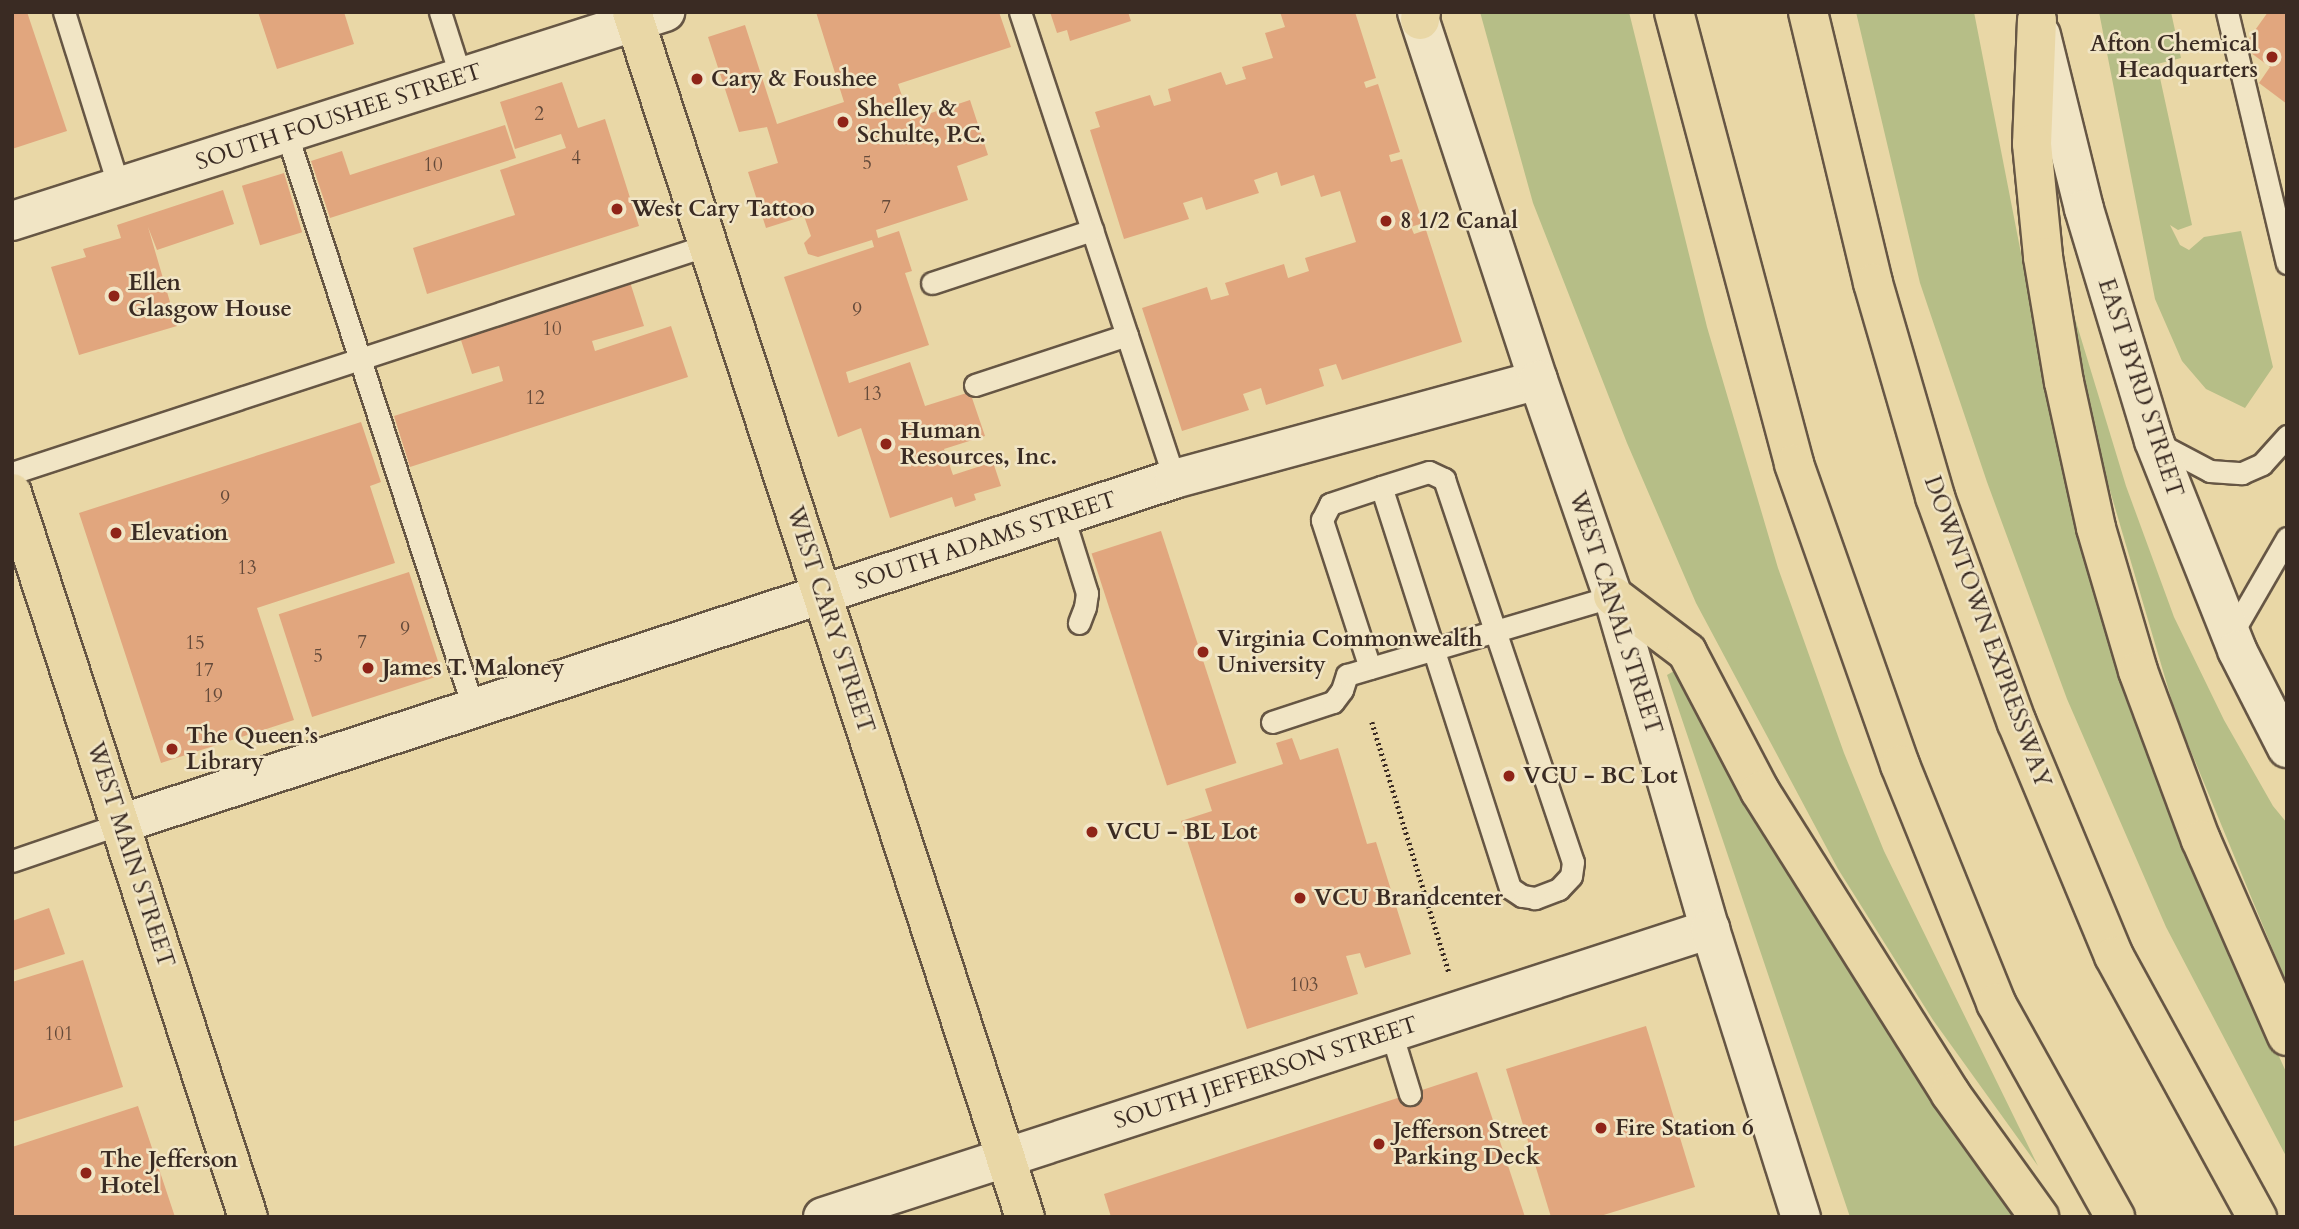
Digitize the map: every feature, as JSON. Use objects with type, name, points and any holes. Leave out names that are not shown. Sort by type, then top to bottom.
[{"type":"main road","points":[[1674,12],[1794,464],[1900,765],[1996,1003],[2115,1217]]},
{"type":"main road","name":"DOWNTOWN EXPRESSWAY","points":[[1808,12],[1873,282],[1935,497],[2017,723],[2114,956],[2257,1217]]},
{"type":"main road","name":"WEST CARY STREET","points":[[644,16],[708,245],[1025,1217]]},
{"type":"main road","points":[[2037,16],[2032,144],[2042,257],[2064,382],[2095,528],[2138,671],[2196,827],[2287,1036]]},
{"type":"main road","name":"WEST MAIN STREET","points":[[12,493],[248,1217]]},
{"type":"main road","points":[[1613,596],[1687,652],[1760,791],[1950,1093],[2039,1217]]},
{"type":"street","name":"WEST CANAL STREET","points":[[1419,15],[1538,380],[1613,596],[1710,929],[1801,1215]]},
{"type":"street","name":"SOUTH FOUSHEE STREET","points":[[12,221],[461,78],[644,16]]},
{"type":"street","name":"EAST BYRD STREET","points":[[2037,16],[2084,209],[2154,441],[2231,635],[2269,718],[2287,748]]},
{"type":"street","name":"SOUTH ADAMS STREET","points":[[120,824],[1174,479],[1538,380]]},
{"type":"street","name":"SOUTH JEFFERSON STREET","points":[[823,1217],[1710,929]]},
{"type":"lane","points":[[64,12],[119,187]]},
{"type":"lane","points":[[440,12],[461,78]]},
{"type":"lane","points":[[1020,12],[1174,479]]},
{"type":"lane","points":[[2227,12],[2287,263]]},
{"type":"lane","points":[[286,132],[296,154],[358,359],[474,710]]},
{"type":"lane","points":[[932,283],[1092,230]]},
{"type":"lane","points":[[12,473],[708,245]]},
{"type":"lane","points":[[975,385],[1127,335]]},
{"type":"lane","points":[[2154,441],[2210,471],[2242,473],[2262,464],[2287,436]]},
{"type":"lane","points":[[1370,668],[1322,520],[1330,504],[1381,487],[1429,472],[1444,480],[1573,862],[1571,876],[1559,889],[1535,898],[1522,896],[1510,888],[1381,487]]},
{"type":"lane","points":[[1063,516],[1087,593],[1079,623]]},
{"type":"lane","points":[[2231,635],[2287,538]]},
{"type":"lane","points":[[1272,722],[1333,702],[1342,690],[1347,675],[1613,596]]},
{"type":"lane","points":[[12,861],[120,824]]},
{"type":"lane","points":[[1391,1032],[1410,1094]]},
{"type":"path","points":[[1372,722],[1451,978]]},
{"type":"green space","points":[[1480,12],[1629,12],[1707,327],[1778,568],[1844,753],[1884,851],[2038,1166],[1933,1020],[1838,869],[1696,603],[1627,443],[1533,203]]},
{"type":"green space","points":[[1856,12],[1974,12],[2056,433],[2126,700],[2193,867],[2287,1074],[2287,1158],[2166,927],[2067,699],[1987,482],[1920,283]]},
{"type":"green space","points":[[2099,12],[2171,12],[2181,58],[2157,64],[2192,225],[2178,230],[2170,225],[2180,245],[2189,250],[2204,237],[2241,231],[2273,367],[2245,408],[2206,389],[2182,361],[2155,299]]},
{"type":"green space","points":[[2066,289],[2126,486],[2174,617],[2224,720],[2273,806],[2287,823],[2287,984],[2176,715],[2101,460]]},
{"type":"green space","points":[[1674,671],[1782,864],[2020,1217],[1850,1217],[1667,675]]},
{"type":"building","points":[[12,12],[27,12],[67,131],[12,149]]},
{"type":"building","points":[[258,12],[344,12],[354,44],[277,69]]},
{"type":"building","points":[[816,12],[999,12],[1011,47],[898,84],[910,120],[970,100],[988,155],[957,166],[968,200],[876,230],[878,238],[899,231],[912,271],[905,273],[929,345],[846,372],[849,383],[910,362],[925,406],[970,392],[985,436],[944,449],[953,475],[993,462],[1001,486],[974,494],[976,500],[955,507],[952,497],[890,518],[861,428],[838,437],[784,277],[874,247],[872,240],[818,257],[808,254],[804,243],[811,236],[804,216],[766,228],[748,172],[778,163],[767,127],[739,132],[708,37],[745,25],[777,124],[844,102]]},
{"type":"building","points":[[1050,12],[1128,12],[1131,21],[1070,41],[1067,30],[1057,33]]},
{"type":"building","name":"8 1/2 Canal","points":[[1280,12],[1355,12],[1376,78],[1364,82],[1366,88],[1378,84],[1400,152],[1389,155],[1391,162],[1402,159],[1423,223],[1411,227],[1414,234],[1426,230],[1462,342],[1342,380],[1336,364],[1319,369],[1324,386],[1266,405],[1261,388],[1243,394],[1249,410],[1182,431],[1142,308],[1207,287],[1211,300],[1229,295],[1225,283],[1284,264],[1288,278],[1309,271],[1305,258],[1356,242],[1340,191],[1321,197],[1314,175],[1281,186],[1277,172],[1254,180],[1259,193],[1206,210],[1202,197],[1183,203],[1189,219],[1124,239],[1090,130],[1100,127],[1095,112],[1150,95],[1154,106],[1171,101],[1168,89],[1221,72],[1226,85],[1246,79],[1242,67],[1273,58],[1265,33],[1285,27]]},
{"type":"building","name":"Afton Chemical Headquarters","points":[[2268,12],[2287,12],[2287,104],[2259,83],[2270,67],[2243,47]]},
{"type":"building","points":[[562,82],[578,128],[605,119],[639,226],[427,294],[413,248],[515,215],[500,170],[566,148],[561,134],[515,149],[500,102]]},
{"type":"building","points":[[505,125],[516,158],[330,218],[311,161],[342,151],[350,175]]},
{"type":"building","points":[[284,173],[302,232],[260,245],[242,186]]},
{"type":"building","name":"Ellen Glasgow House","points":[[223,190],[234,224],[157,250],[148,227],[177,326],[79,355],[51,267],[86,257],[83,249],[121,238],[117,225]]},
{"type":"building","points":[[630,282],[644,326],[592,341],[595,351],[671,326],[688,377],[410,467],[394,416],[503,381],[499,366],[472,374],[459,334]]},
{"type":"building","points":[[361,422],[381,482],[370,486],[395,563],[257,608],[294,720],[161,763],[79,513]]},
{"type":"building","points":[[1161,531],[1236,763],[1167,786],[1092,554]]},
{"type":"building","points":[[409,572],[442,675],[312,717],[279,614]]},
{"type":"building","name":"VCU Brandcenter","points":[[1292,738],[1300,760],[1338,748],[1367,844],[1376,842],[1411,954],[1365,968],[1360,953],[1346,956],[1358,994],[1247,1029],[1181,821],[1212,811],[1205,789],[1283,764],[1276,743]]},
{"type":"building","points":[[49,908],[65,954],[12,971],[12,921]]},
{"type":"building","name":"The Jefferson Hotel","points":[[83,960],[123,1087],[12,1122],[12,982]]},
{"type":"building","name":"Fire Station 6","points":[[1646,1026],[1695,1187],[1597,1217],[1551,1217],[1506,1069]]},
{"type":"building","name":"Jefferson Street Parking Deck","points":[[1477,1072],[1525,1217],[1111,1217],[1104,1194]]},
{"type":"building","name":"The Jefferson Hotel","points":[[138,1106],[175,1217],[12,1217],[12,1147]]},
{"type":"place","name":"Afton Chemical Headquarters","points":[[2272,57]]},
{"type":"place","name":"Cary & Foushee","points":[[697,79]]},
{"type":"place","name":"Shelley & Schulte, P.C.","points":[[843,122]]},
{"type":"place","name":"West Cary Tattoo","points":[[617,209]]},
{"type":"place","name":"8 1/2 Canal","points":[[1386,221]]},
{"type":"place","name":"Ellen Glasgow House","points":[[114,296]]},
{"type":"place","name":"Human Resources, Inc.","points":[[886,444]]},
{"type":"place","name":"Elevation","points":[[116,533]]},
{"type":"place","name":"Virginia Commonwealth University","points":[[1203,652]]},
{"type":"place","name":"James T. Maloney","points":[[368,668]]},
{"type":"place","name":"The Queen’s Library","points":[[172,749]]},
{"type":"place","name":"VCU - BC Lot","points":[[1509,776]]},
{"type":"place","name":"VCU - BL Lot","points":[[1092,832]]},
{"type":"place","name":"VCU Brandcenter","points":[[1300,898]]},
{"type":"place","name":"Fire Station 6","points":[[1601,1128]]},
{"type":"place","name":"Jefferson Street Parking Deck","points":[[1379,1144]]},
{"type":"place","name":"The Jefferson Hotel","points":[[86,1173]]}]
